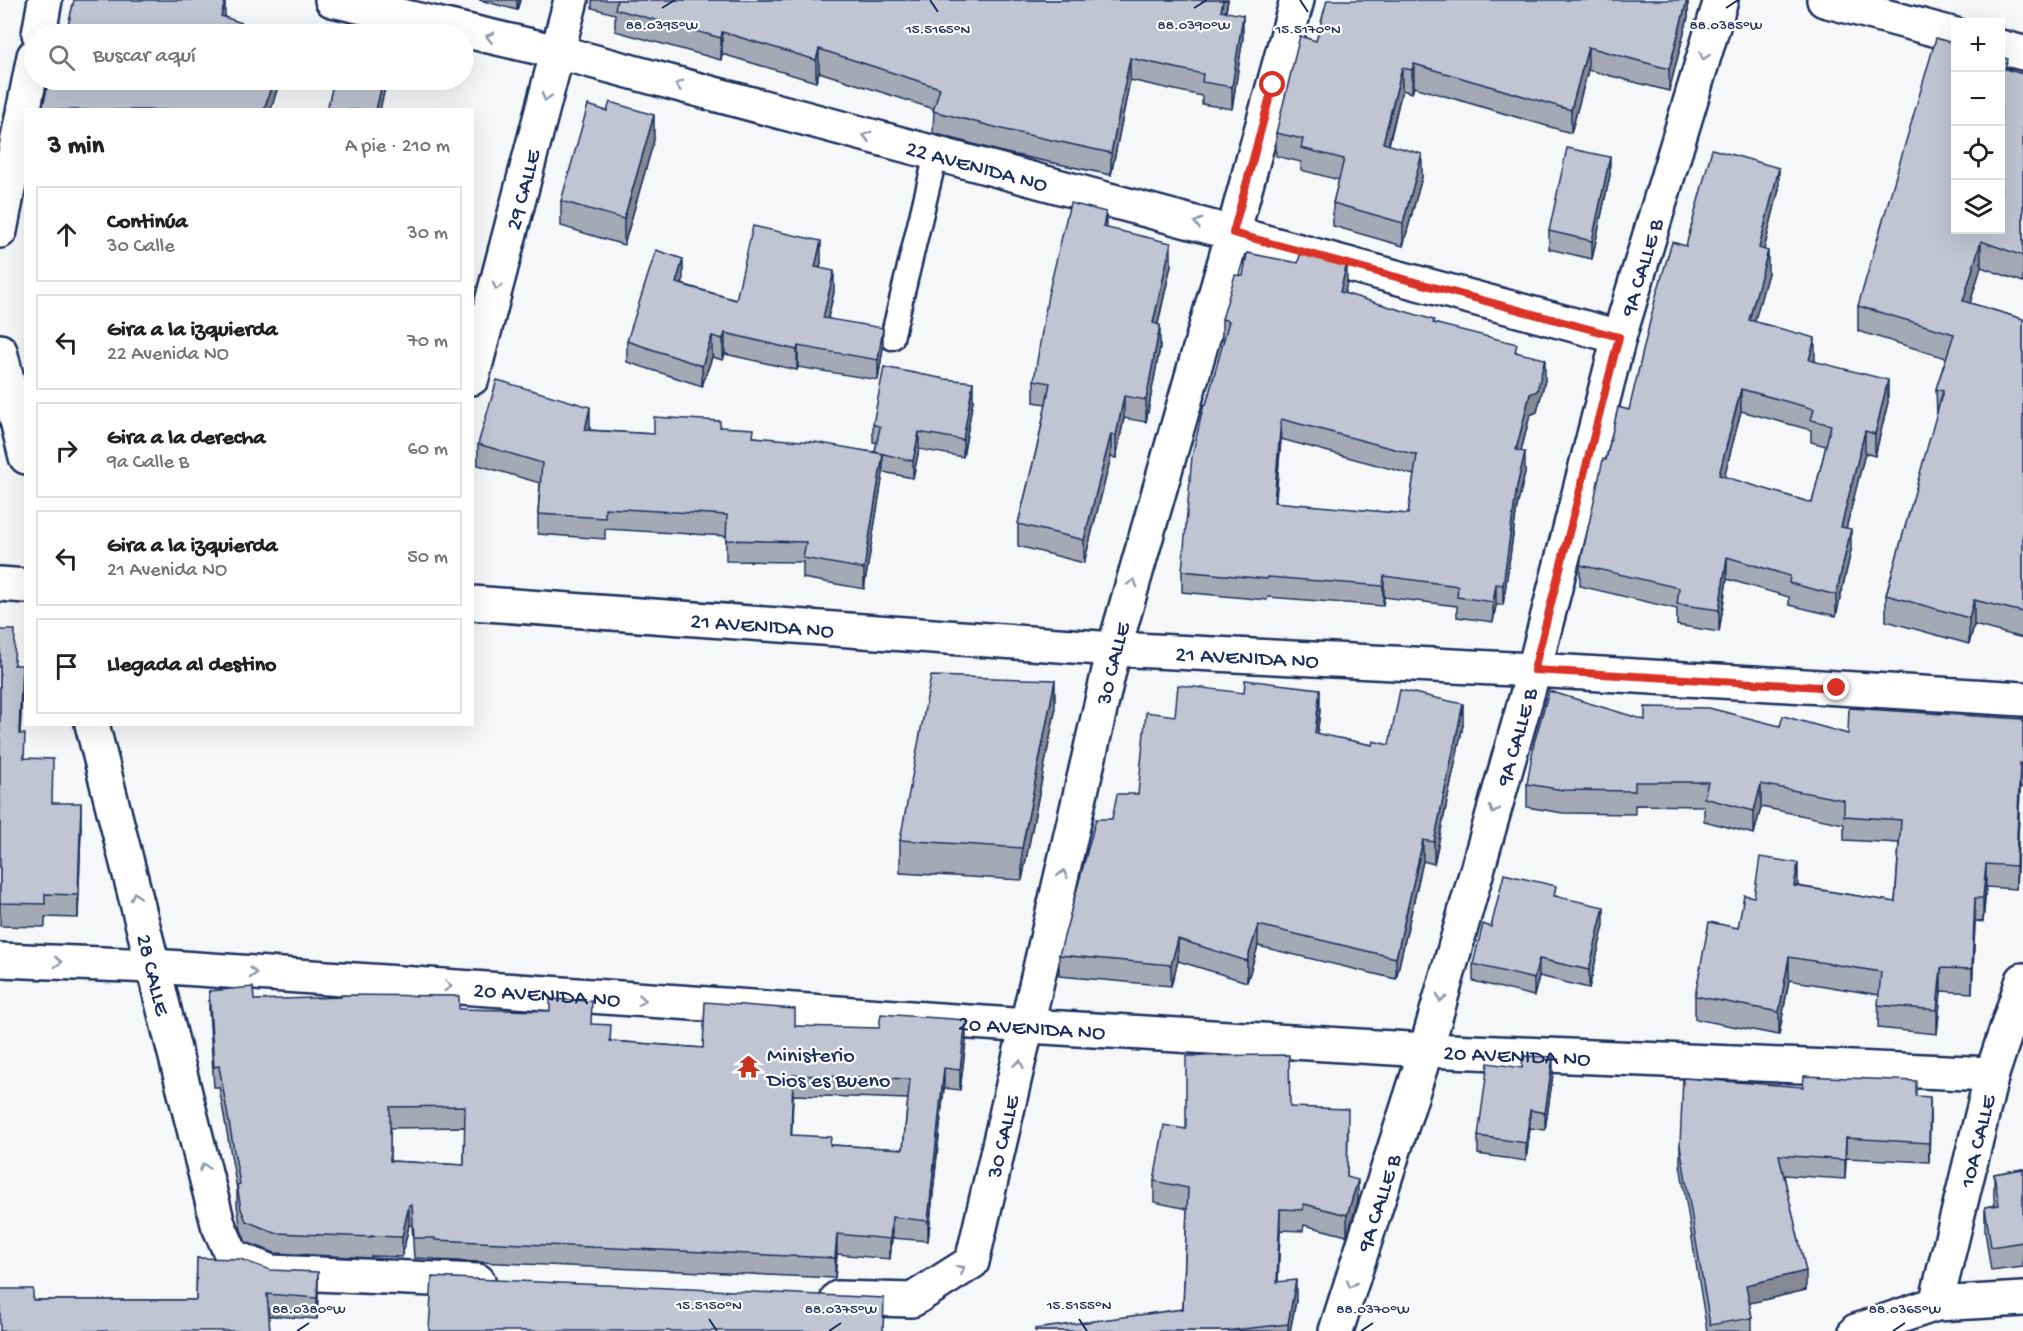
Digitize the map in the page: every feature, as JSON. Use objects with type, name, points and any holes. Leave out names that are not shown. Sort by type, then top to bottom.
[{"type":"street","points":[[41,24],[45,0]]},
{"type":"street","name":"22 AVENIDA NO","points":[[332,0],[436,24]]},
{"type":"street","name":"29 CALLE","points":[[474,370],[572,0]]},
{"type":"street","name":"30 CALLE","points":[[813,1297],[912,1300],[972,1262],[1114,649],[1297,0]]},
{"type":"street","name":"9A CALLE B","points":[[1336,1331],[1426,1050],[1534,670],[1619,337],[1721,0]]},
{"type":"street","points":[[1824,0],[1951,34]]},
{"type":"street","name":"22 AVENIDA NO","points":[[474,33],[558,52],[1619,337]]},
{"type":"street","points":[[2005,48],[2023,53]]},
{"type":"street","points":[[0,231],[27,90]]},
{"type":"street","points":[[0,351],[24,449]]},
{"type":"street","points":[[0,584],[24,586]]},
{"type":"street","name":"21 AVENIDA NO","points":[[474,603],[1114,649],[1534,670],[2023,699]]},
{"type":"street","name":"28 CALLE","points":[[93,726],[218,1224],[232,1256],[271,1272],[507,1283]]},
{"type":"street","name":"20 AVENIDA NO","points":[[0,960],[153,966],[1028,1026],[1426,1050],[1992,1074]]},
{"type":"street","name":"10A CALLE","points":[[1936,1304],[1992,1074],[2023,980]]},
{"type":"street","points":[[1856,1331],[1936,1304],[2023,1299]]},
{"type":"lane","points":[[892,338],[936,154]]},
{"type":"building","points":[[74,0],[214,0],[225,2],[221,16],[245,24],[68,24]]},
{"type":"building","points":[[617,0],[1223,0],[1221,11],[1243,15],[1232,87],[1202,82],[1203,74],[1130,58],[1111,153],[933,111],[940,88],[819,49],[816,60],[722,32],[721,38],[615,9]]},
{"type":"building","points":[[1327,0],[1687,0],[1669,69],[1588,47],[1571,110],[1414,64],[1412,70],[1402,68],[1383,143],[1422,154],[1403,223],[1333,203],[1344,159],[1301,148],[1303,139],[1276,133],[1300,36],[1316,41]]},
{"type":"building","points":[[1936,38],[1951,42],[1951,234],[2005,234],[2005,69],[2023,74],[2023,256],[1981,241],[1963,301],[2023,319],[2023,612],[1974,600],[1969,618],[1886,595],[1943,391],[1936,389],[1954,334],[1858,306]]},
{"type":"building","points":[[47,90],[270,90],[265,108],[42,108]]},
{"type":"building","points":[[332,90],[381,90],[376,108],[327,108]]},
{"type":"building","points":[[610,102],[654,115],[624,219],[561,201],[588,105],[607,111]]},
{"type":"building","points":[[1567,148],[1610,157],[1592,241],[1549,231]]},
{"type":"building","points":[[1712,149],[1779,168],[1759,248],[1768,251],[1749,320],[1815,338],[1809,360],[1888,380],[1875,434],[1865,431],[1841,527],[1851,529],[1836,595],[1789,583],[1790,576],[1727,557],[1719,610],[1677,604],[1679,588],[1580,565],[1603,459],[1606,460],[1618,407],[1629,410],[1656,296],[1672,242],[1686,246]],"holes":[[[1741,389],[1814,409],[1811,420],[1831,425],[1812,503],[1719,475]]]},
{"type":"building","points":[[1070,203],[1106,212],[1103,227],[1171,243],[1153,323],[1160,325],[1146,400],[1124,396],[1116,436],[1111,434],[1084,540],[1018,524],[1050,383],[1034,380],[1048,295]]},
{"type":"building","points":[[753,226],[821,241],[815,267],[834,271],[823,318],[883,328],[878,360],[798,346],[797,350],[725,333],[723,339],[712,336],[702,366],[627,341],[656,250],[683,259],[676,283],[736,300]]},
{"type":"building","points":[[1301,251],[1347,263],[1340,292],[1434,320],[1433,323],[1517,344],[1515,352],[1545,359],[1537,391],[1530,394],[1516,450],[1525,452],[1517,486],[1503,585],[1496,584],[1493,602],[1457,597],[1458,586],[1384,576],[1383,586],[1182,571],[1192,456],[1204,404],[1206,405],[1229,321],[1222,319],[1235,275],[1243,276],[1247,253],[1298,263]],"holes":[[[1281,419],[1417,455],[1408,514],[1274,502]]]},
{"type":"building","points":[[884,367],[973,382],[963,440],[919,432],[913,461],[875,452],[880,427],[873,424]]},
{"type":"building","points":[[497,380],[590,407],[585,430],[654,434],[654,417],[720,421],[720,427],[754,429],[753,437],[815,442],[883,454],[864,569],[803,558],[806,542],[726,540],[727,515],[605,508],[605,518],[538,514],[542,463],[478,444]]},
{"type":"building","points":[[0,630],[15,630],[14,665],[22,665],[19,734],[25,734],[24,758],[53,759],[52,803],[81,803],[78,895],[45,894],[45,904],[0,903]]},
{"type":"building","points":[[931,676],[1055,680],[1022,848],[900,840]]},
{"type":"building","points":[[1245,680],[1320,689],[1315,733],[1372,745],[1373,741],[1389,745],[1400,690],[1463,704],[1434,842],[1423,840],[1396,958],[1258,925],[1247,961],[1178,939],[1171,965],[1059,955],[1096,819],[1112,819],[1117,794],[1138,794],[1146,712],[1175,716],[1178,685],[1244,693]]},
{"type":"building","points":[[1549,691],[1645,720],[1645,707],[1709,708],[1780,726],[1783,716],[1848,734],[1849,708],[2023,719],[2023,764],[2020,763],[2016,866],[1986,864],[1983,898],[1975,898],[1972,969],[1941,968],[1937,1010],[1878,1005],[1881,972],[1789,957],[1779,1012],[1695,996],[1709,922],[1738,928],[1744,895],[1754,897],[1760,857],[1798,863],[1794,886],[1895,902],[1901,820],[1844,816],[1844,800],[1761,784],[1754,811],[1704,798],[1708,782],[1635,782],[1635,791],[1563,790],[1527,784],[1534,743]]},
{"type":"building","points":[[1504,874],[1556,886],[1554,896],[1604,907],[1589,970],[1539,959],[1534,979],[1473,964],[1483,924],[1491,927]]},
{"type":"building","points":[[253,987],[254,1000],[341,997],[341,995],[459,996],[459,1009],[550,1011],[550,999],[592,1001],[591,1024],[611,1025],[610,1041],[703,1048],[705,1002],[795,1009],[795,1026],[879,1028],[881,1014],[966,1020],[960,1070],[944,1068],[928,1221],[892,1217],[890,1239],[837,1234],[835,1258],[414,1238],[412,1205],[409,1205],[402,1237],[275,1233],[246,1221],[241,1209],[237,1185],[240,1184],[219,1066],[214,1067],[209,991]],"holes":[[[793,1075],[910,1079],[903,1149],[830,1145],[831,1137],[791,1135]],[[465,1106],[464,1165],[390,1161],[390,1107]]]},
{"type":"building","points":[[1289,1055],[1290,1107],[1348,1109],[1347,1177],[1358,1180],[1347,1215],[1304,1204],[1303,1210],[1280,1209],[1277,1282],[1296,1280],[1288,1324],[1225,1331],[1035,1331],[1035,1329],[1183,1309],[1188,1188],[1154,1181],[1164,1125],[1186,1129],[1186,1056]]},
{"type":"building","points":[[1523,1056],[1553,1057],[1545,1113],[1530,1110],[1526,1143],[1478,1136],[1488,1063],[1522,1068]]},
{"type":"building","points":[[1804,1076],[1916,1081],[1916,1096],[1930,1097],[1929,1143],[1846,1138],[1845,1160],[1779,1155],[1806,1271],[1746,1285],[1752,1318],[1710,1325],[1680,1145],[1683,1078],[1803,1087]]},
{"type":"building","points":[[2023,1169],[2023,1242],[1991,1247],[1985,1207],[1999,1205],[1994,1174]]},
{"type":"building","points":[[197,1258],[240,1259],[270,1270],[318,1272],[317,1298],[267,1294],[270,1331],[0,1331],[0,1289],[33,1289],[33,1300],[196,1300]]},
{"type":"building","points":[[432,1277],[884,1298],[883,1331],[429,1331]]},
{"type":"place","name":"Ministerio Dios es Bueno","points":[[749,1066]]},
{"type":"route","points":[[1273,85],[1233,233],[1619,337],[1534,670],[1837,688]]}]
